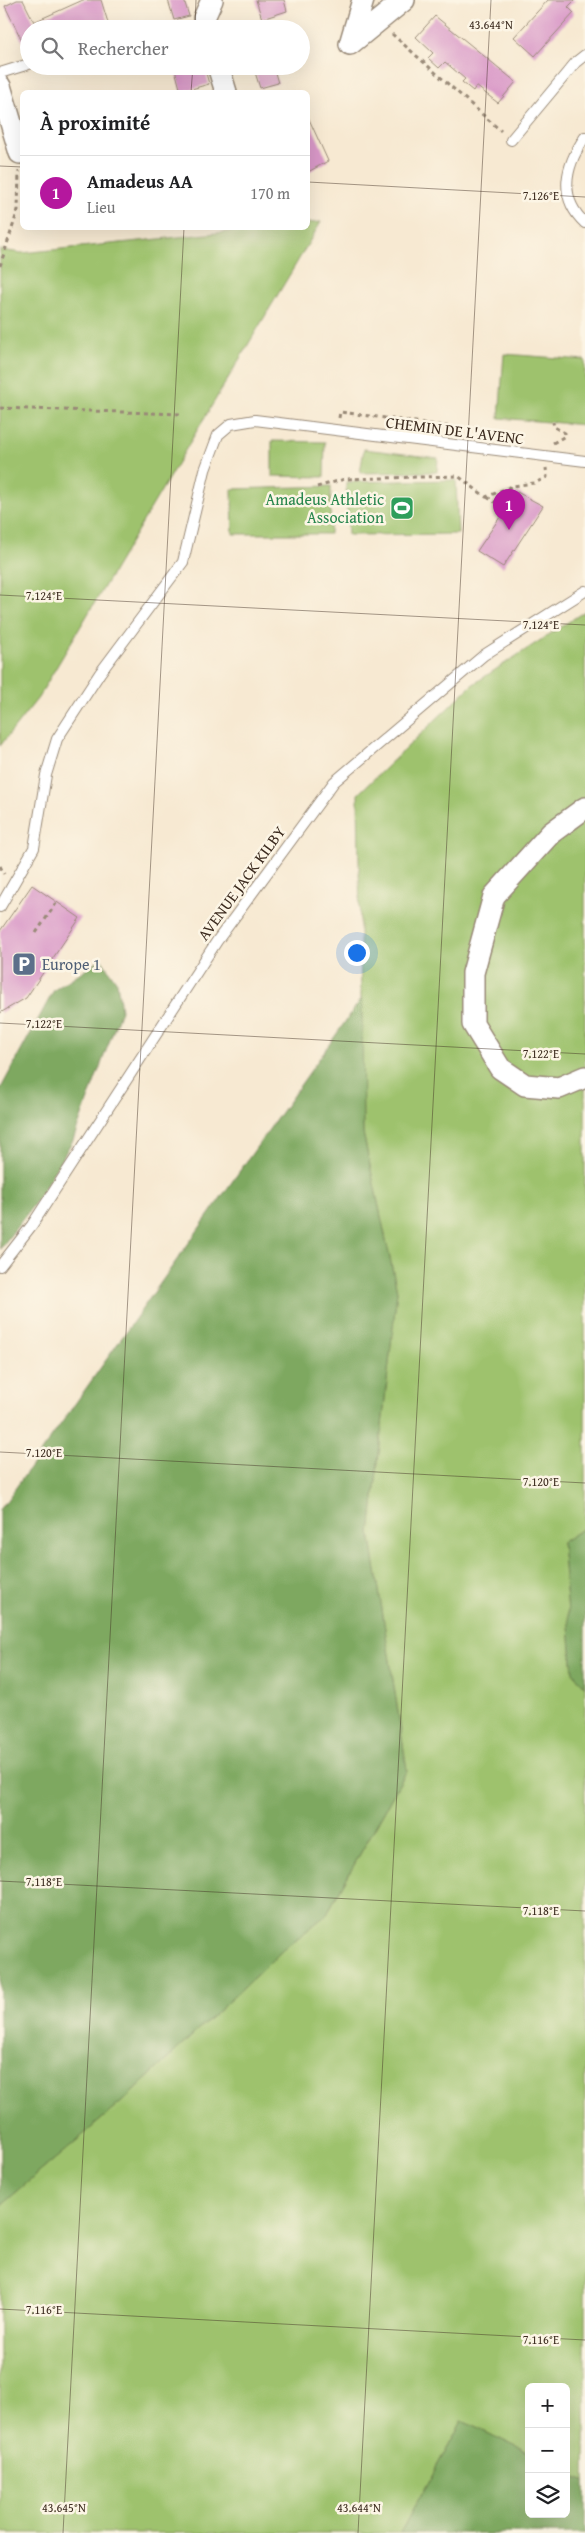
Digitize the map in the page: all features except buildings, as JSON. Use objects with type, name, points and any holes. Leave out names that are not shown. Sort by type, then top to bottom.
[{"type":"street","points":[[363,0],[346,51],[404,0]]},
{"type":"street","points":[[221,75],[225,90]]},
{"type":"street","points":[[0,86],[20,153]]},
{"type":"street","points":[[585,808],[551,833],[494,896],[473,973],[473,1024],[500,1068],[525,1085],[559,1088],[585,1077]]},
{"type":"lane","points":[[511,140],[576,62],[585,55]]},
{"type":"lane","points":[[0,72],[20,66]]},
{"type":"lane","points":[[585,137],[572,157],[566,173],[569,198],[575,214],[585,223]]},
{"type":"lane","name":"CHEMIN DE L'AVENC","points":[[0,907],[12,890],[34,848],[46,775],[57,739],[100,673],[183,562],[205,470],[218,435],[231,424],[255,420],[585,461]]},
{"type":"lane","name":"AVENUE JACK KILBY","points":[[0,1266],[59,1184],[217,941],[334,782],[484,655],[585,591]]},
{"type":"path","points":[[378,22],[511,140]]},
{"type":"path","points":[[0,266],[18,210],[20,153]]},
{"type":"path","points":[[0,408],[182,414]]},
{"type":"path","points":[[339,419],[340,412],[452,427]]},
{"type":"path","points":[[548,446],[565,436],[565,433],[554,428],[553,422]]},
{"type":"path","points":[[486,497],[512,486],[535,483],[547,477],[546,468]]},
{"type":"path","points":[[317,487],[345,479],[458,476],[506,509]]},
{"type":"path","points":[[36,933],[57,902]]},
{"type":"green space","points":[[321,222],[38,698],[0,746],[0,250],[22,253],[246,230],[310,230],[310,223]]},
{"type":"green space","points":[[504,354],[585,360],[585,425],[499,418]]},
{"type":"green space","name":"Amadeus Athletic Association","points":[[272,441],[325,442],[324,477],[272,476]]},
{"type":"green space","points":[[364,449],[438,458],[437,472],[360,473]]},
{"type":"green space","name":"Amadeus Athletic Association","points":[[456,480],[458,534],[348,535],[346,482]]},
{"type":"green space","name":"Amadeus Athletic Association","points":[[331,486],[330,534],[233,534],[232,489]]},
{"type":"green space","points":[[585,611],[585,1527],[562,1542],[573,1672],[585,1687],[585,2481],[570,2474],[570,2383],[525,2383],[525,2451],[462,2421],[400,2533],[0,2533],[0,2206],[125,2099],[284,1949],[326,1915],[407,1770],[370,1533],[397,1291],[363,1133],[358,794],[472,685]]},
{"type":"green space","points":[[101,959],[117,982],[121,1010],[73,1140],[35,1203],[0,1249],[0,1090],[54,990]]},
{"type":"green space","points":[[362,998],[363,1133],[397,1291],[370,1533],[407,1770],[326,1915],[284,1949],[125,2099],[0,2206],[0,1510]]},
{"type":"green space","points":[[585,1527],[585,1687],[573,1672],[562,1542]]},
{"type":"green space","points":[[462,2421],[525,2451],[525,2518],[570,2518],[570,2474],[585,2481],[585,2533],[400,2533]]},
{"type":"place","name":"Amadeus Athletic Association","points":[[402,508]]},
{"type":"place","name":"Amadeus AA","points":[[509,530]]},
{"type":"place","name":"Europe 1","points":[[24,964]]}]
